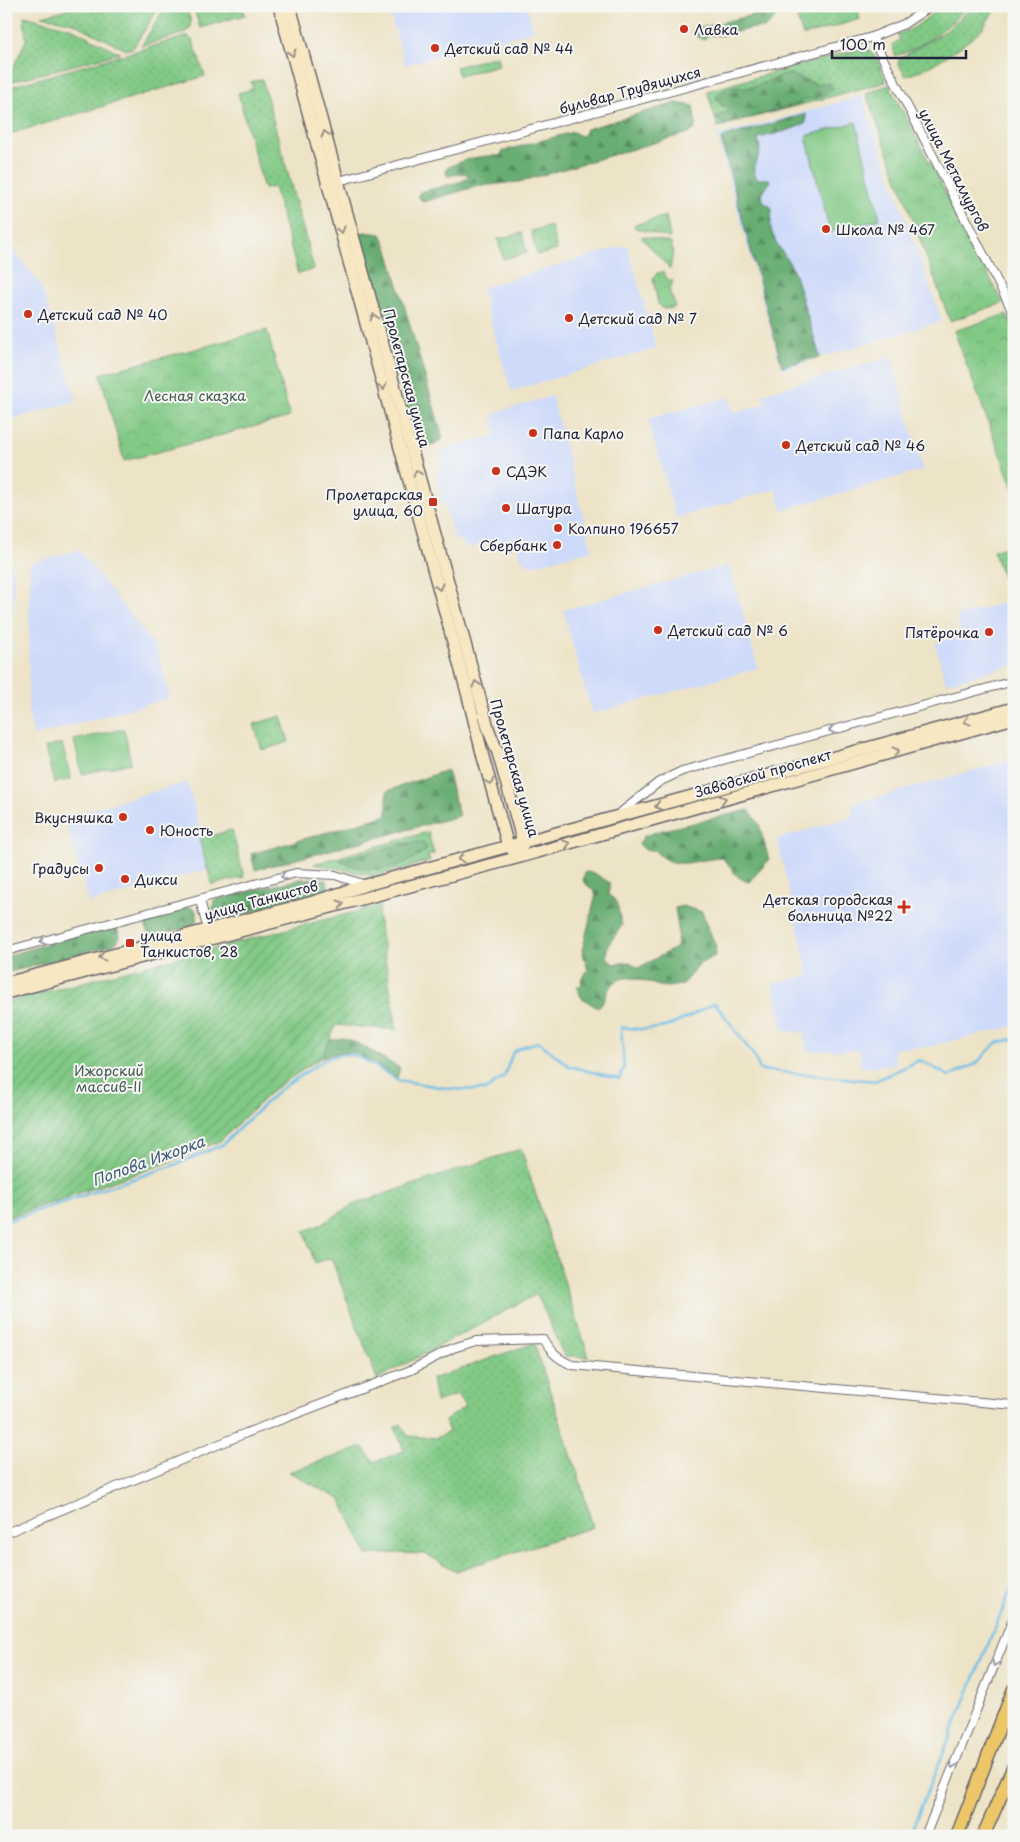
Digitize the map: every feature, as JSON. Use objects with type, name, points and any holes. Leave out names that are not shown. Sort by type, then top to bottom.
[{"type":"main road","name":"Пролетарская улица","points":[[279,6],[333,182],[489,732],[498,753],[523,842],[520,857]]},
{"type":"main road","name":"Пролетарская улица","points":[[290,6],[333,182],[508,846],[520,857]]},
{"type":"main road","name":"Заводской проспект","points":[[520,857],[1014,708]]},
{"type":"main road","name":"Заводской проспект","points":[[523,842],[864,754],[1014,718]]},
{"type":"main road","name":"улица Танкистов","points":[[6,993],[155,957],[210,934],[366,885],[523,842]]},
{"type":"main road","name":"улица Танкистов","points":[[6,983],[520,857]]},
{"type":"main road","points":[[957,1836],[1014,1689]]},
{"type":"main road","points":[[1007,1705],[1010,1723],[1014,1730]]},
{"type":"main road","points":[[983,1836],[1014,1766]]},
{"type":"street","name":"бульвар Трудящихся","points":[[333,182],[872,37],[904,24],[931,6]]},
{"type":"street","name":"улица Металлургов","points":[[872,37],[1014,314]]},
{"type":"street","points":[[614,818],[659,782],[682,771],[1014,681]]},
{"type":"street","points":[[6,951],[296,873],[335,875],[366,885]]},
{"type":"street","points":[[200,900],[210,934]]},
{"type":"street","points":[[6,1533],[246,1433],[411,1370],[453,1348],[476,1341],[543,1339],[548,1349],[559,1360],[572,1365],[1014,1405]]},
{"type":"street","points":[[925,1836],[1014,1618]]},
{"type":"shaded area","name":"Детский сад № 44","points":[[388,6],[527,6],[534,31],[405,65]]},
{"type":"shaded area","name":"Школа № 467","points":[[862,96],[942,321],[782,369],[717,136]]},
{"type":"shaded area","name":"Детский сад № 40","points":[[6,240],[41,285],[77,401],[6,421]]},
{"type":"shaded area","name":"Детский сад № 7","points":[[627,245],[657,348],[511,391],[481,288]]},
{"type":"shaded area","name":"Детский сад № 46","points":[[891,357],[923,470],[782,510],[776,489],[676,518],[648,419],[729,397],[734,413],[765,404],[762,394]]},
{"type":"shaded area","points":[[552,396],[592,550],[535,565],[527,564],[521,558],[515,538],[467,548],[454,538],[436,474],[443,468],[442,450],[496,435],[492,417],[498,412]]},
{"type":"shaded area","points":[[79,550],[157,649],[170,698],[34,736],[28,714],[30,563]]},
{"type":"shaded area","points":[[6,553],[14,576],[11,680],[6,681]]},
{"type":"shaded area","name":"Детский сад № 6","points":[[729,565],[758,668],[592,714],[563,610]]},
{"type":"shaded area","points":[[1014,600],[1014,665],[946,683],[935,643],[962,636],[957,616]]},
{"type":"shaded area","name":"Детская городская больница №22","points":[[1014,759],[1014,1026],[927,1047],[895,1048],[895,1065],[860,1067],[860,1050],[806,1051],[804,1033],[783,1030],[773,984],[809,975],[777,839],[854,816],[851,805]]},
{"type":"shaded area","points":[[187,782],[212,868],[89,903],[64,817]]},
{"type":"green space","points":[[79,6],[160,6],[133,48],[126,50],[73,23],[42,16]]},
{"type":"green space","points":[[166,6],[186,6],[191,21],[190,28],[185,33],[141,46]]},
{"type":"green space","points":[[193,6],[243,6],[245,15],[200,28]]},
{"type":"green space","points":[[793,6],[857,6],[860,19],[803,36]]},
{"type":"green space","points":[[942,6],[967,6],[935,36],[905,53],[895,56],[893,44],[900,40],[897,35],[915,27]]},
{"type":"green space","points":[[973,6],[986,6],[994,11],[980,31],[945,57],[924,69],[906,76],[898,63],[899,59],[946,31]]},
{"type":"green space","points":[[776,9],[779,14],[765,28],[723,35],[709,35],[703,40],[696,36],[692,30]]},
{"type":"green space","points":[[24,16],[71,28],[120,53],[6,83],[26,40]]},
{"type":"green space","points":[[188,36],[193,41],[205,76],[6,135],[6,88]]},
{"type":"green space","points":[[862,48],[869,50],[877,59],[886,82],[718,127],[707,91]]},
{"type":"green space","points":[[497,56],[499,65],[459,76],[456,67]]},
{"type":"green space","points":[[790,74],[816,84],[829,83],[833,88],[819,97],[803,99],[801,103],[725,125],[716,118],[732,108],[730,106],[722,106],[716,97],[720,92],[735,87],[756,86]]},
{"type":"green space","points":[[262,79],[314,269],[298,274],[274,187],[264,189],[238,93],[253,89],[251,82]]},
{"type":"green space","points":[[889,85],[1003,303],[950,321],[866,93]]},
{"type":"green space","points":[[676,103],[693,106],[696,123],[694,130],[519,182],[478,186],[423,202],[418,196],[420,192],[463,181],[468,176],[465,173],[447,176],[446,169],[465,160],[486,156],[500,156],[503,151],[573,132],[581,136],[586,129]]},
{"type":"green space","points":[[806,114],[806,123],[758,138],[760,151],[754,168],[758,179],[769,179],[771,181],[762,193],[763,201],[772,208],[771,227],[773,235],[794,272],[820,357],[782,366],[721,140],[724,137]]},
{"type":"green space","points":[[856,122],[880,219],[830,232],[806,136]]},
{"type":"green space","points":[[666,216],[670,238],[635,228],[634,225]]},
{"type":"green space","points":[[551,226],[557,250],[537,255],[531,231]]},
{"type":"green space","points":[[364,232],[381,234],[387,247],[443,438],[432,445],[417,446],[359,235]]},
{"type":"green space","points":[[522,233],[527,253],[503,259],[498,239]]},
{"type":"green space","points":[[641,237],[671,243],[673,254],[670,269]]},
{"type":"green space","points":[[664,272],[667,279],[673,281],[669,291],[675,304],[674,308],[663,309],[658,304],[653,278],[657,273]]},
{"type":"green space","points":[[1007,314],[1014,327],[1014,491],[954,331]]},
{"type":"green space","name":"Лесная сказка","points":[[267,330],[290,417],[124,461],[100,374]]},
{"type":"green space","points":[[1014,544],[1014,577],[1004,580],[993,551]]},
{"type":"green space","points":[[281,716],[289,742],[262,750],[254,724]]},
{"type":"green space","points":[[124,729],[131,763],[82,774],[74,740]]},
{"type":"green space","points":[[62,743],[71,779],[54,783],[45,748]]},
{"type":"green space","points":[[447,770],[459,816],[255,870],[251,854],[387,815],[387,791]]},
{"type":"green space","points":[[749,810],[759,824],[769,860],[749,882],[737,876],[723,858],[678,863],[662,857],[654,850],[645,850],[639,844],[644,836],[659,831]]},
{"type":"green space","points":[[232,830],[244,877],[212,885],[199,839]]},
{"type":"green space","points":[[428,832],[434,854],[428,855],[430,861],[375,876],[314,864]]},
{"type":"green space","points":[[424,842],[426,850],[417,857],[384,869],[362,868],[340,860],[405,843]]},
{"type":"green space","points":[[585,872],[594,873],[610,883],[608,894],[615,900],[618,908],[622,925],[607,948],[607,957],[613,964],[630,962],[638,968],[677,947],[678,927],[675,908],[683,906],[702,912],[716,947],[715,956],[699,964],[682,985],[666,987],[639,979],[625,978],[618,980],[610,987],[597,1008],[581,997],[577,987],[582,984],[581,979],[588,970],[582,951],[596,894],[583,881]]},
{"type":"green space","points":[[301,879],[326,880],[329,889],[326,893],[220,920],[213,910],[214,900]]},
{"type":"green space","name":"Ижорский массив-II","points":[[381,905],[378,915],[397,1030],[336,1025],[322,1057],[274,1089],[220,1141],[167,1163],[6,1218],[6,1002]]},
{"type":"green space","points":[[189,907],[195,909],[197,914],[197,920],[193,926],[149,938],[144,919]]},
{"type":"green space","points":[[110,925],[117,927],[120,936],[113,945],[6,973],[6,956]]},
{"type":"green space","points":[[342,1038],[362,1046],[400,1068],[397,1078],[355,1053],[343,1052],[322,1057],[327,1041]]},
{"type":"green space","points":[[521,1149],[589,1357],[564,1356],[537,1294],[377,1379],[331,1258],[315,1263],[304,1231],[320,1225],[354,1204]]},
{"type":"green space","points":[[534,1343],[580,1481],[593,1527],[456,1571],[426,1554],[367,1555],[341,1500],[289,1472],[363,1447],[374,1462],[404,1451],[395,1427],[401,1424],[408,1436],[436,1438],[449,1432],[445,1421],[465,1406],[458,1394],[436,1402],[432,1379]]},
{"type":"waterway","name":"Попова Ижорка","points":[[6,1221],[172,1166],[222,1145],[278,1091],[324,1060],[341,1054],[358,1056],[397,1080],[452,1089],[485,1090],[504,1077],[513,1052],[524,1046],[539,1042],[569,1066],[619,1079],[624,1068],[621,1027],[636,1029],[660,1028],[681,1021],[715,1003],[755,1057],[760,1070],[875,1081],[920,1060],[949,1076],[976,1064],[996,1043],[1014,1039]]},
{"type":"waterway","points":[[909,1836],[1014,1582]]},
{"type":"place","name":"Лавка","points":[[684,29]]},
{"type":"place","name":"Детский сад № 44","points":[[435,48]]},
{"type":"place","name":"Школа № 467","points":[[826,229]]},
{"type":"place","name":"Детский сад № 40","points":[[28,314]]},
{"type":"place","name":"Детский сад № 7","points":[[569,318]]},
{"type":"place","name":"Папа Карло","points":[[533,433]]},
{"type":"place","name":"Детский сад № 46","points":[[786,445]]},
{"type":"place","name":"СДЭК","points":[[496,471]]},
{"type":"place","name":"Пролетарская улица, 60","points":[[433,502]]},
{"type":"place","name":"Шатура","points":[[506,508]]},
{"type":"place","name":"Колпино 196657","points":[[558,528]]},
{"type":"place","name":"Сбербанк","points":[[557,545]]},
{"type":"place","name":"Детский сад № 6","points":[[658,630]]},
{"type":"place","name":"Пятёрочка","points":[[989,632]]},
{"type":"place","name":"Вкусняшка","points":[[123,817]]},
{"type":"place","name":"Юность","points":[[150,830]]},
{"type":"place","name":"Градусы","points":[[99,868]]},
{"type":"place","name":"Дикси","points":[[125,879]]},
{"type":"place","name":"Детская городская больница №22","points":[[904,907]]},
{"type":"place","name":"улица Танкистов, 28","points":[[130,943]]}]
